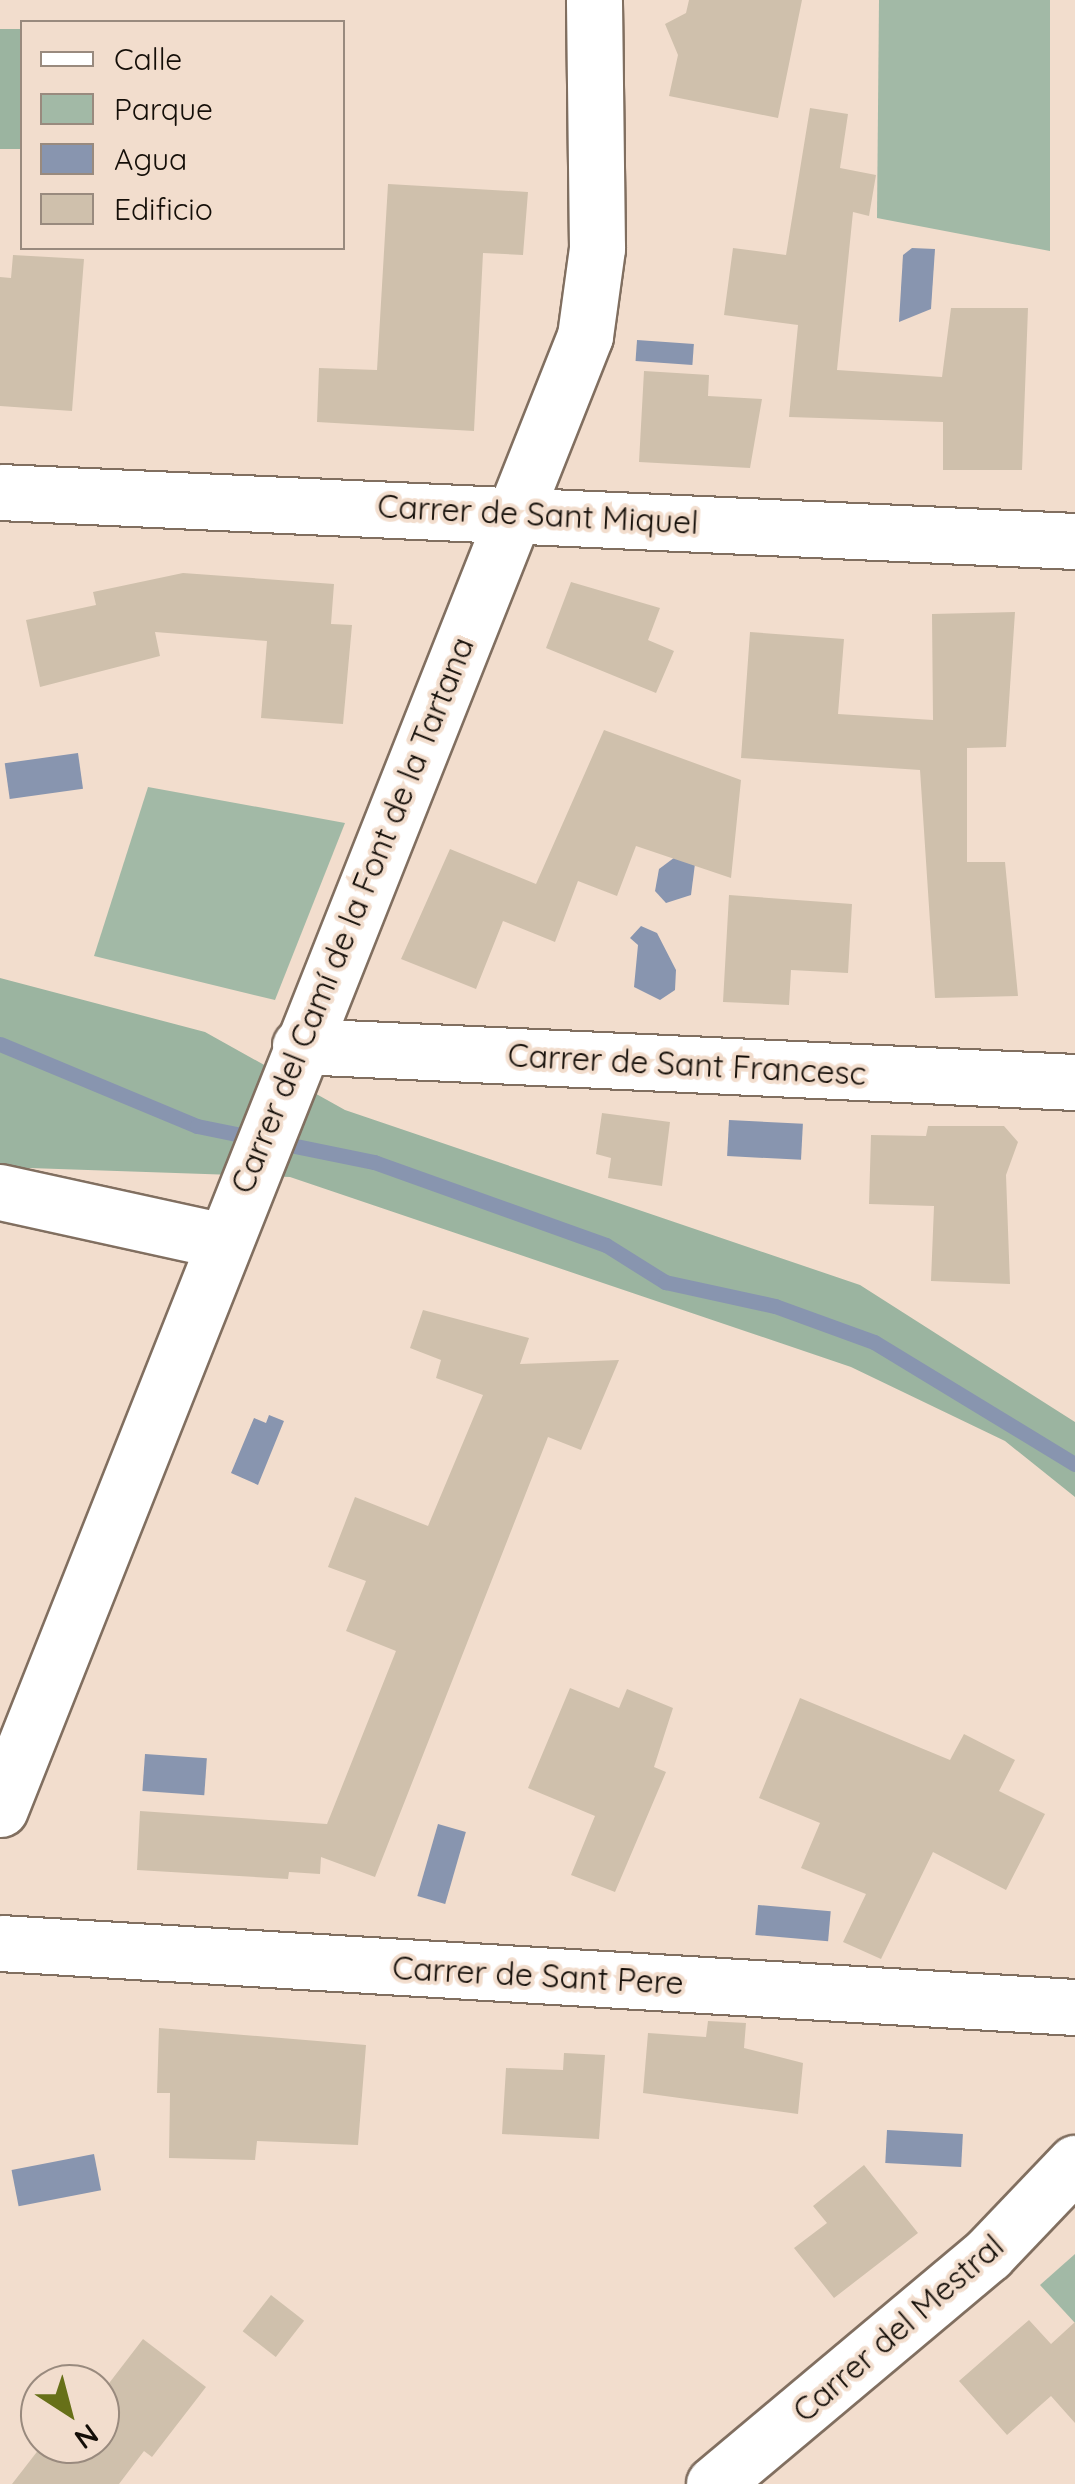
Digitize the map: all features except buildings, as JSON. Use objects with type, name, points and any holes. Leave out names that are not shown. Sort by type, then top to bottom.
[{"type":"street","name":"Carrer del Camí de la Font de la Tartana","points":[[0,1810],[511,512],[585,336],[594,287],[594,0]]},
{"type":"street","name":"Carrer de Sant Miquel","points":[[0,492],[1075,540]]},
{"type":"street","name":"Carrer de Sant Francesc","points":[[300,1046],[1075,1082]]},
{"type":"street","points":[[0,1192],[223,1241]]},
{"type":"street","name":"Carrer de Sant Pere","points":[[0,1942],[1075,2007]]},
{"type":"street","name":"Carrer del Mestral","points":[[714,2484],[988,2254],[1075,2163]]},
{"type":"green space","points":[[879,0],[1050,0],[1050,251],[877,218]]},
{"type":"green space","points":[[0,29],[20,29],[20,149],[0,149]]},
{"type":"green space","points":[[148,787],[345,823],[275,1000],[94,956]]},
{"type":"green space","points":[[0,978],[205,1032],[345,1110],[860,1285],[1075,1422],[1075,1497],[1005,1441],[851,1367],[290,1177],[0,1167]]},
{"type":"green space","points":[[1075,2254],[1075,2323],[1040,2285]]},
{"type":"water","points":[[912,248],[935,249],[931,309],[899,322],[903,255]]},
{"type":"water","points":[[637,340],[694,344],[692,365],[636,361]]},
{"type":"water","points":[[78,753],[83,789],[10,799],[5,763]]},
{"type":"water","points":[[698,840],[691,895],[666,903],[655,891],[659,869]]},
{"type":"water","points":[[641,926],[657,933],[676,970],[675,990],[660,1000],[634,987],[638,945],[630,938]]},
{"type":"water","points":[[729,1120],[803,1124],[801,1160],[727,1156]]},
{"type":"water","points":[[269,1415],[284,1421],[258,1485],[231,1473],[254,1418],[266,1423]]},
{"type":"water","points":[[145,1754],[207,1758],[204,1795],[142,1791]]},
{"type":"water","points":[[438,1824],[466,1832],[445,1904],[417,1896]]},
{"type":"water","points":[[758,1905],[831,1911],[828,1941],[755,1935]]},
{"type":"water","points":[[887,2130],[963,2134],[961,2167],[885,2163]]},
{"type":"water","points":[[94,2154],[101,2190],[19,2206],[12,2170]]},
{"type":"waterway","points":[[0,1044],[197,1126],[374,1162],[606,1245],[665,1282],[775,1306],[874,1342],[1075,1464]]}]
